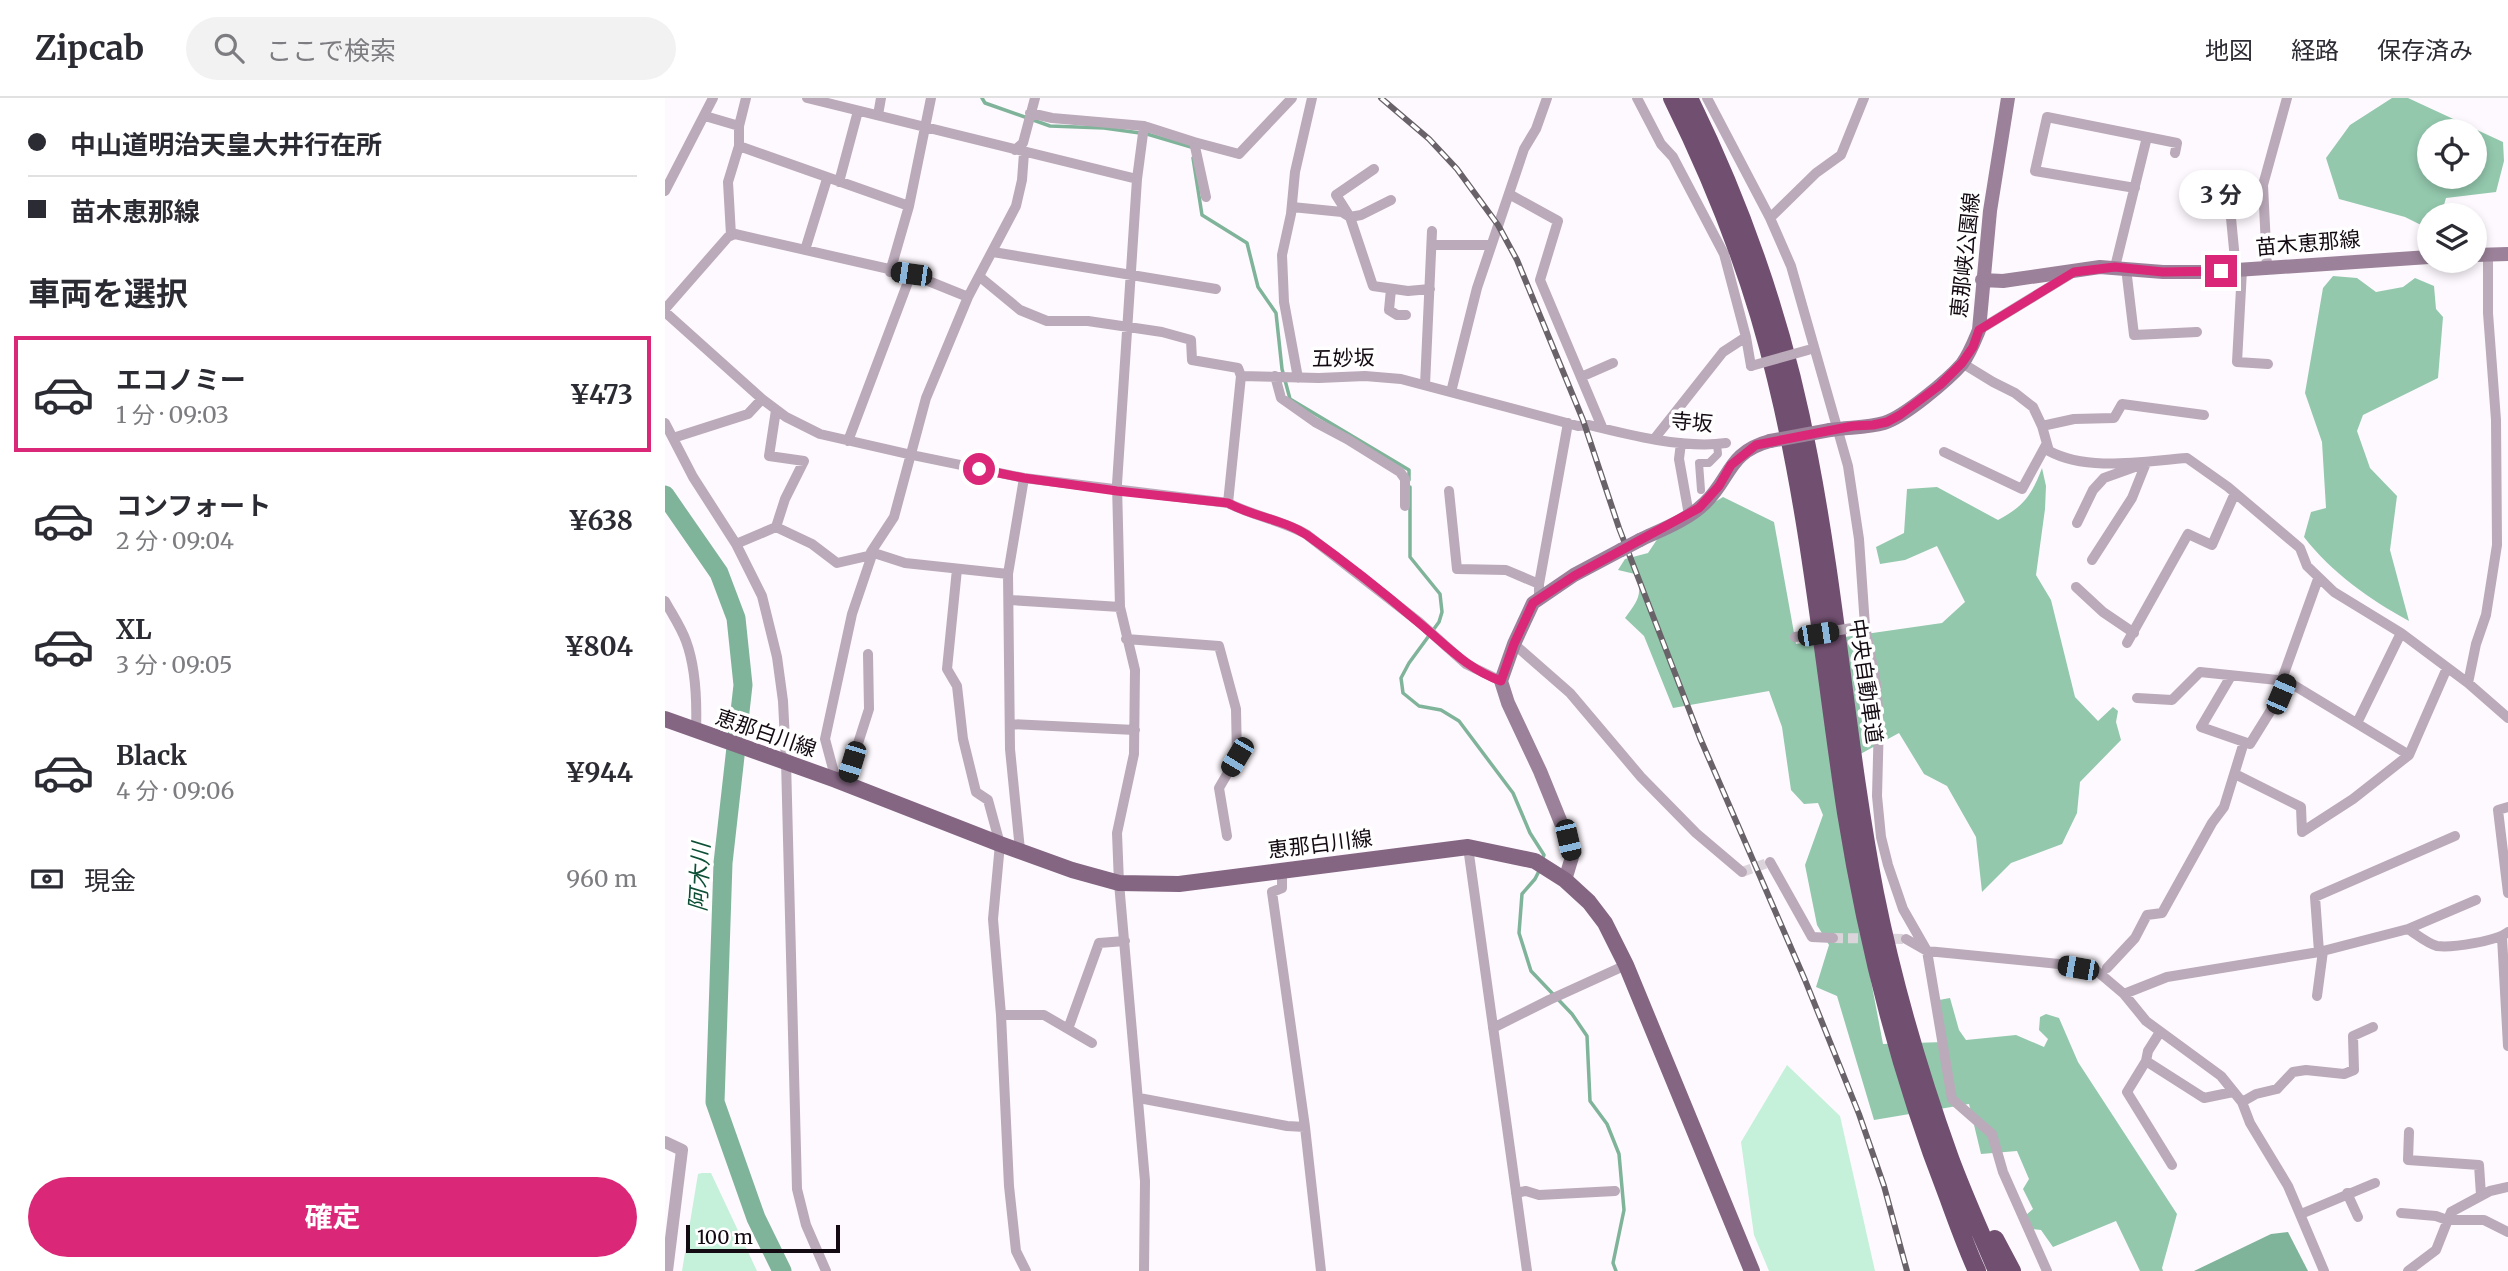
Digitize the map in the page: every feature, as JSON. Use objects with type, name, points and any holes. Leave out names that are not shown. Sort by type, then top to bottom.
[{"type":"highway","name":"中央自動車道","points":[[1672,98],[1730,228],[1755,302],[1776,378],[1798,485],[1847,817],[1872,945],[1902,1061],[1930,1152],[1977,1271]]},
{"type":"highway","name":"中央自動車道","points":[[1689,98],[1745,222],[1770,296],[1791,375],[1809,455],[1823,537],[1875,892],[1900,997],[1951,1159],[1997,1271]]},
{"type":"highway","points":[[1951,1159],[2012,1271]]},
{"type":"main road","name":"恵那峡公園線","points":[[1501,681],[1533,603],[1574,576],[1689,515],[1709,498],[1739,456],[1756,445],[1770,441],[1873,425],[1893,419],[1940,385],[1962,363],[1973,347],[1979,330],[1990,211],[2008,98]]},
{"type":"main road","points":[[2487,255],[2508,254]]},
{"type":"main road","name":"苗木恵那線","points":[[1982,280],[2003,281],[2121,268],[2163,272],[2239,270],[2417,258]]},
{"type":"main road","points":[[1501,681],[1568,840],[1572,857],[1565,880]]},
{"type":"main road","name":"恵那白川線","points":[[665,719],[786,761],[1000,844],[1072,870],[1119,883],[1179,884],[1468,846],[1541,864],[1565,880],[1589,902],[1605,923],[1626,965],[1752,1271]]},
{"type":"street","points":[[665,191],[713,98]]},
{"type":"street","points":[[746,98],[739,126],[739,146],[728,182],[731,235],[665,310],[762,400],[801,426],[848,441],[1024,478],[1228,503],[1287,524],[1306,534],[1419,622],[1466,664],[1501,681]]},
{"type":"street","points":[[807,98],[1137,179]]},
{"type":"street","points":[[878,115],[881,98]]},
{"type":"street","points":[[890,272],[909,206],[931,98]]},
{"type":"street","points":[[841,782],[827,751],[825,739],[852,614],[872,553],[894,517],[926,398],[968,297],[1016,206],[1023,180],[1019,152],[1035,98]]},
{"type":"street","points":[[1028,117],[1144,126],[1239,154],[1292,98]]},
{"type":"street","points":[[1298,378],[1284,302],[1282,255],[1312,98]]},
{"type":"street","points":[[1451,393],[1477,288],[1491,244],[1524,149],[1536,129],[1547,98]]},
{"type":"street","points":[[1637,98],[1661,144],[1674,157],[1724,254],[1751,366],[1811,349]]},
{"type":"street","points":[[1707,98],[1770,218],[1791,266],[1834,430],[1848,466],[1856,514],[1865,626],[1876,684],[1879,720],[1877,796],[1881,836],[1903,909],[1927,951],[1952,1098],[1992,1134],[2003,1172],[2047,1271]]},
{"type":"street","points":[[1770,218],[1816,173],[1841,155],[1864,98]]},
{"type":"street","points":[[2267,267],[2263,185],[2287,98]]},
{"type":"street","points":[[839,182],[858,111]]},
{"type":"street","points":[[705,116],[739,126]]},
{"type":"street","points":[[2135,188],[2035,171],[2047,117],[2177,143],[2175,153]]},
{"type":"street","points":[[1144,126],[1129,274],[1117,491],[1120,607],[1135,670],[1134,754],[1117,833],[1145,1181],[1144,1271]]},
{"type":"street","points":[[2147,137],[2121,268],[2134,335],[2197,331]]},
{"type":"street","points":[[1193,142],[1206,197]]},
{"type":"street","points":[[739,146],[909,206]]},
{"type":"street","points":[[1374,169],[1336,195],[1350,217],[1373,286],[1408,291],[1430,289]]},
{"type":"street","points":[[805,250],[827,178]]},
{"type":"street","points":[[1509,194],[1558,221],[1540,280],[1602,427]]},
{"type":"street","points":[[1292,207],[1342,212],[1350,217],[1361,215],[1391,200]]},
{"type":"street","points":[[2231,218],[2239,270],[2237,362],[2268,364]]},
{"type":"street","points":[[1425,385],[1432,231]]},
{"type":"street","points":[[731,235],[761,238],[890,272],[911,274],[968,297]]},
{"type":"street","points":[[1432,245],[1491,244]]},
{"type":"street","points":[[993,252],[1216,289]]},
{"type":"street","points":[[1979,330],[2074,272]]},
{"type":"street","points":[[2468,683],[2476,644],[2486,615],[2497,545],[2495,420],[2483,273]]},
{"type":"street","points":[[848,441],[911,274]]},
{"type":"street","points":[[980,277],[1020,310],[1047,321],[1087,321],[1162,332],[1191,340],[1192,360],[1238,368],[1241,376],[1228,503]]},
{"type":"street","points":[[1391,289],[1389,310],[1406,315]]},
{"type":"street","points":[[1655,438],[1723,352],[1746,337]]},
{"type":"street","points":[[1581,377],[1613,363]]},
{"type":"street","points":[[1962,363],[2015,393],[2033,407],[2049,451],[2066,460],[2146,463],[2187,458],[2235,493],[2300,548],[2307,566],[2334,592],[2401,633],[2468,683],[2508,718]]},
{"type":"street","name":"五妙坂","points":[[1241,376],[1388,377],[1568,423]]},
{"type":"street","points":[[1275,376],[1281,398],[1315,422],[1400,472],[1405,479],[1405,506]]},
{"type":"street","points":[[673,438],[748,414],[762,400]]},
{"type":"street","points":[[2042,426],[2074,419],[2115,418],[2122,404],[2204,415]]},
{"type":"street","points":[[776,410],[769,456],[804,461],[785,499],[776,527]]},
{"type":"street","points":[[665,423],[693,477],[736,544],[762,596],[770,628],[783,701],[786,761],[797,1189],[806,1225],[826,1271]]},
{"type":"street","points":[[1539,599],[1539,584],[1568,423]]},
{"type":"street","name":"寺坂","points":[[1568,423],[1681,443],[1721,444]]},
{"type":"street","points":[[1681,443],[1679,459],[1689,515]]},
{"type":"street","points":[[1701,491],[1699,463],[1709,463],[1718,454],[1721,444]]},
{"type":"street","points":[[1944,452],[2022,489],[2046,445]]},
{"type":"street","points":[[2077,523],[2093,490],[2104,478],[2146,463]]},
{"type":"street","points":[[2092,560],[2132,498],[2146,463]]},
{"type":"street","points":[[1020,850],[1010,749],[1008,573],[1024,478]]},
{"type":"street","points":[[1449,491],[1457,569],[1506,570],[1539,584]]},
{"type":"street","points":[[2127,643],[2188,534],[2212,545],[2235,493]]},
{"type":"street","points":[[736,544],[776,527],[813,544],[837,563],[872,553],[905,563],[1008,573]]},
{"type":"street","points":[[957,569],[947,669],[957,686],[961,702],[963,739],[976,792],[988,800],[1000,844],[993,919],[1001,1015],[1009,1186],[1016,1251],[1026,1271]]},
{"type":"street","points":[[2231,676],[2201,727],[2250,744],[2281,694],[2318,579]]},
{"type":"street","points":[[2076,587],[2103,612],[2134,633]]},
{"type":"street","points":[[1010,600],[1120,607]]},
{"type":"street","points":[[665,601],[687,642],[697,709],[696,730]]},
{"type":"street","points":[[1795,637],[1865,626]]},
{"type":"street","points":[[2357,723],[2401,633]]},
{"type":"street","points":[[1126,639],[1219,646],[1236,709],[1237,757],[1219,788],[1227,836]]},
{"type":"street","points":[[1514,644],[1570,693],[1640,776],[1696,833],[1742,872]]},
{"type":"street","points":[[841,782],[869,709],[868,654]]},
{"type":"street","points":[[2235,774],[2301,807],[2302,832],[2353,799],[2409,755],[2447,668]]},
{"type":"street","points":[[2137,698],[2172,700],[2200,672],[2284,682],[2409,755]]},
{"type":"street","points":[[1010,724],[1135,730]]},
{"type":"street","points":[[2107,968],[2135,938],[2147,915],[2162,913],[2212,823],[2224,807],[2244,742]]},
{"type":"street","points":[[2508,807],[2498,810],[2508,892]]},
{"type":"street","points":[[2317,996],[2321,951],[2315,897],[2455,836]]},
{"type":"street","points":[[1468,846],[1527,1271]]},
{"type":"street","points":[[1770,862],[1812,937],[1833,938]]},
{"type":"street","points":[[1282,878],[1282,888],[1272,892],[1305,1127],[1321,1271]]},
{"type":"street","points":[[2124,994],[2167,977],[2321,951],[2408,929],[2476,900]]},
{"type":"street","points":[[2408,929],[2436,946],[2468,944],[2505,934],[2508,1046]]},
{"type":"street","points":[[1906,939],[1927,951],[2059,964],[2098,972],[2124,994],[2146,1021],[2221,1076],[2242,1102],[2250,1123],[2288,1186],[2324,1271]]},
{"type":"street","points":[[1068,1029],[1099,943],[1125,942]]},
{"type":"street","points":[[1493,1028],[1626,965]]},
{"type":"street","points":[[1001,1015],[1044,1014],[1092,1043]]},
{"type":"street","points":[[2242,1102],[2256,1094],[2277,1089],[2293,1072],[2306,1070],[2344,1074],[2354,1070],[2353,1036],[2373,1027]]},
{"type":"street","points":[[2160,1032],[2127,1092],[2172,1166]]},
{"type":"street","points":[[2146,1061],[2204,1098],[2233,1092]]},
{"type":"street","points":[[1139,1098],[1287,1126],[1305,1127]]},
{"type":"street","points":[[2409,1132],[2408,1160],[2479,1165],[2481,1195]]},
{"type":"street","points":[[665,1142],[682,1150],[670,1220],[667,1271]]},
{"type":"street","points":[[2301,1214],[2375,1183]]},
{"type":"street","points":[[2408,1271],[2436,1250],[2451,1212],[2481,1195],[2508,1187]]},
{"type":"street","points":[[1516,1193],[1526,1191],[1539,1195],[1615,1191]]},
{"type":"street","points":[[2347,1193],[2358,1217]]},
{"type":"street","points":[[2401,1213],[2436,1216],[2447,1220],[2484,1220],[2508,1232]]},
{"type":"shaded area","points":[[2392,98],[2408,98],[2453,119],[2417,119],[2417,189],[2487,189],[2487,135],[2503,142],[2504,161],[2496,192],[2446,198],[2445,203],[2417,203],[2417,223],[2405,217],[2339,199],[2326,158],[2350,125]]},
{"type":"shaded area","points":[[2333,276],[2357,278],[2376,292],[2403,287],[2415,278],[2434,286],[2436,309],[2443,317],[2438,378],[2363,415],[2357,431],[2370,468],[2397,496],[2390,550],[2409,621],[2352,584],[2304,537],[2311,512],[2326,508],[2322,442],[2305,393],[2323,288]]},
{"type":"shaded area","points":[[2042,468],[2046,486],[2045,509],[2036,575],[2051,600],[2075,697],[2098,721],[2113,707],[2118,711],[2116,722],[2121,740],[2080,782],[2077,813],[2062,844],[2011,863],[1982,892],[1976,837],[1947,786],[1924,774],[1899,733],[1831,770],[1883,1044],[1944,1042],[1939,1000],[1950,998],[1959,1030],[1966,1040],[2016,1035],[2044,1047],[2048,1039],[2039,1030],[2040,1017],[2046,1014],[2059,1018],[2078,1062],[2177,1214],[2163,1271],[2140,1271],[2116,1221],[2053,1247],[2041,1230],[2031,1229],[2026,1215],[2033,1209],[2023,1189],[2029,1179],[2017,1151],[1981,1154],[1969,1104],[1874,1120],[1837,996],[1816,987],[1829,945],[1817,925],[1805,865],[1823,815],[1818,803],[1804,804],[1791,790],[1782,727],[1769,691],[1673,708],[1644,636],[1625,618],[1636,602],[1639,587],[1635,574],[1618,570],[1625,559],[1648,553],[1660,535],[1723,497],[1774,522],[1796,644],[1942,623],[1965,602],[1937,546],[1905,560],[1880,564],[1876,547],[1904,533],[1907,489],[1937,487],[1998,520],[2026,499]]},
{"type":"shaded area","points":[[1787,1065],[1840,1116],[1875,1271],[1769,1271],[1754,1235],[1741,1142]]},
{"type":"shaded area","points":[[711,1173],[757,1271],[682,1271],[698,1174]]},
{"type":"shaded area","points":[[2288,1232],[2308,1271],[2194,1271],[2271,1234]]},
{"type":"waterway","points":[[982,98],[985,103],[1050,126],[1104,128],[1147,134],[1191,147]]},
{"type":"waterway","points":[[1193,158],[1202,215],[1247,243],[1258,287],[1276,313],[1282,369],[1290,399],[1409,470],[1409,480]]},
{"type":"waterway","points":[[1410,487],[1410,557],[1440,594],[1442,612],[1439,622],[1401,678],[1403,693],[1419,706],[1441,710],[1459,721],[1513,793],[1530,833],[1544,855],[1542,860]]},
{"type":"waterway","name":"阿木川","points":[[665,495],[719,573],[736,618],[743,685],[723,863],[715,1102],[756,1218],[782,1271]]},
{"type":"waterway","points":[[1539,871],[1522,894],[1519,933],[1531,971],[1572,1014],[1587,1036],[1590,1101],[1607,1124],[1619,1154],[1624,1210],[1613,1263],[1616,1271]]},
{"type":"tunnel","points":[[1742,872],[1770,862]]},
{"type":"tunnel","points":[[1833,938],[1906,939]]},
{"type":"railway","points":[[1381,98],[1429,139],[1457,169],[1498,225],[1517,260],[1583,420],[1619,528],[1700,738],[1805,980],[1859,1114],[1884,1186],[1907,1271]]},
{"type":"route","points":[[979,469],[1117,491],[1202,498],[1228,503],[1287,524],[1306,534],[1419,622],[1466,664],[1501,681],[1533,603],[1574,576],[1699,508],[1719,486],[1739,456],[1756,445],[1853,426],[1873,425],[1900,415],[1951,375],[1973,347],[1979,330],[2037,292],[2074,272],[2100,267],[2163,272],[2221,271]]}]
